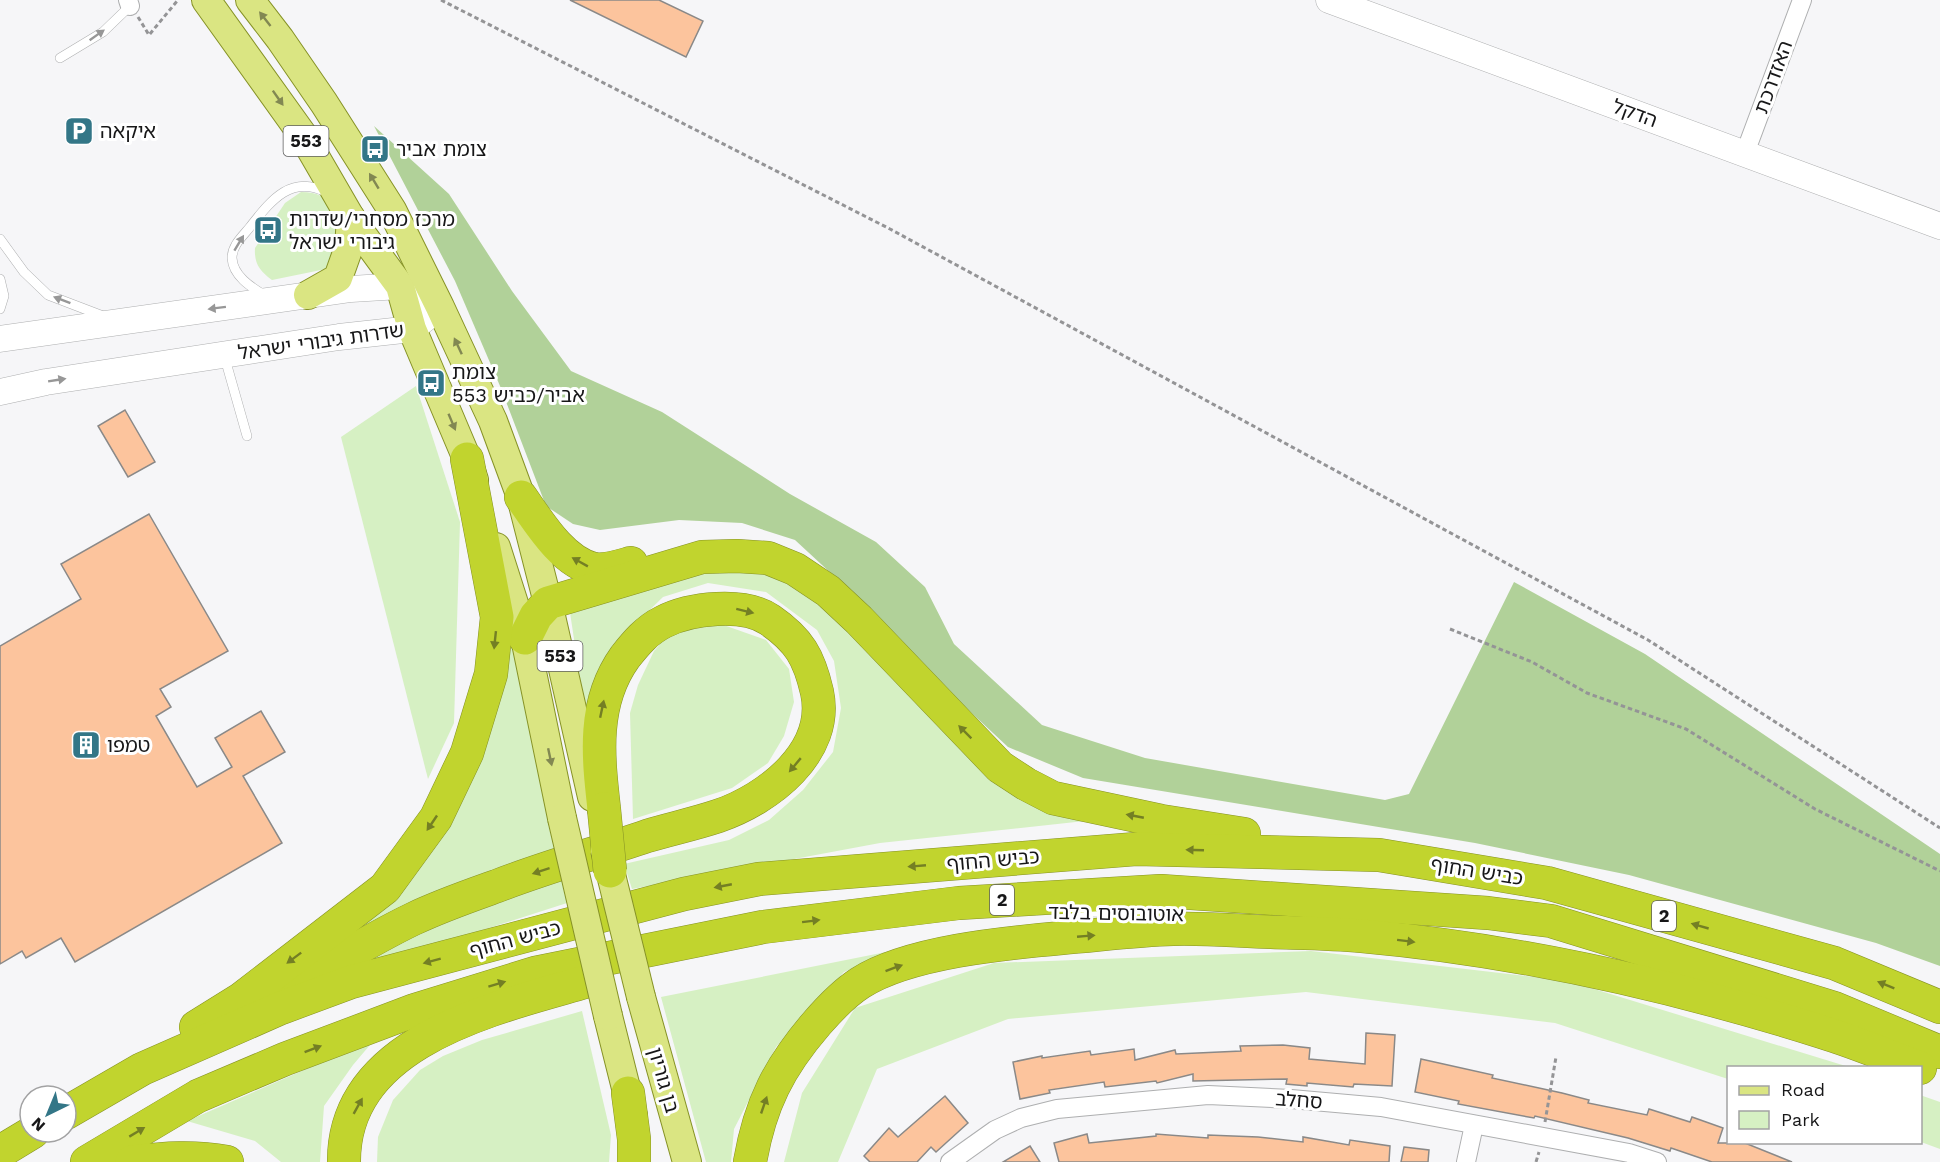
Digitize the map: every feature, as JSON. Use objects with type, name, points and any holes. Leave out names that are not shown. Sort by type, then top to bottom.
[{"type":"highway","points":[[78,1104],[241,999],[385,888],[436,819],[467,753],[491,674],[497,617],[467,459]]},
{"type":"highway","points":[[521,497],[552,541],[574,560],[593,569],[609,568],[679,550],[743,544],[780,553],[813,572],[1000,767],[1053,798],[1161,821],[1379,855]]},
{"type":"highway","points":[[525,638],[536,616],[548,603],[702,557],[768,558],[795,569],[828,591],[859,620]]},
{"type":"highway","points":[[142,1070],[414,918],[499,885],[668,830],[719,816],[764,793],[784,778],[814,737],[819,701],[803,649],[783,629],[765,617],[734,609],[698,610],[676,615],[653,627],[635,643],[622,661],[608,686],[598,747],[600,813],[610,871]]},
{"type":"highway","name":"כביש החוף","points":[[78,1105],[142,1070],[281,1008],[351,982],[684,894],[759,879],[1136,849],[1379,855],[1547,883],[1834,963],[1940,1007]]},
{"type":"highway","name":"כביש החוף","points":[[87,1162],[198,1096],[285,1059],[415,1010],[535,973],[763,927],[959,903],[1161,891],[1488,913],[1551,921],[1834,1008],[1940,1052]]},
{"type":"highway","points":[[344,1162],[353,1115],[361,1100],[388,1065],[403,1052],[423,1040],[455,1024],[505,1005],[625,971],[763,927]]},
{"type":"highway","points":[[750,1162],[767,1097],[783,1066],[842,996],[862,981],[895,966],[950,952],[1019,942],[1175,929],[1359,935],[1471,948],[1684,992],[1824,1032],[1915,1066]]},
{"type":"highway","points":[[1922,1069],[1940,1075]]},
{"type":"highway","points":[[628,1093],[634,1139],[634,1162]]},
{"type":"highway","points":[[132,1162],[177,1157],[227,1162]]},
{"type":"main road","name":"553","points":[[206,0],[302,134],[347,211],[400,286],[412,329],[467,459],[525,638],[562,818],[645,1162]]},
{"type":"main road","name":"553","points":[[250,0],[287,48],[366,166],[392,210],[493,421],[521,497],[600,813]]},
{"type":"main road","points":[[308,295],[338,278],[349,247],[347,211]]},
{"type":"main road","name":"בן גוריון","points":[[610,871],[641,997],[687,1162]]},
{"type":"street","name":"הדקל","points":[[1329,0],[1940,226]]},
{"type":"street","name":"האזדרכת","points":[[1745,153],[1802,0]]},
{"type":"street","name":"שדרות גיבורי ישראל","points":[[0,392],[46,382],[224,354],[412,329],[440,307],[400,286]]},
{"type":"street","points":[[0,339],[351,289],[400,286]]},
{"type":"street","name":"סחלב","points":[[950,1162],[995,1130],[1021,1118],[1057,1109],[1208,1095],[1381,1107],[1542,1137],[1657,1162]]},
{"type":"street","points":[[1466,1162],[1474,1125]]},
{"type":"lane","points":[[60,58],[104,32],[129,3]]},
{"type":"lane","points":[[274,301],[248,285],[238,274],[232,257],[236,244],[273,200],[285,191],[300,186],[312,186],[324,191],[347,211]]},
{"type":"lane","points":[[0,239],[24,272],[48,295],[116,321]]},
{"type":"lane","points":[[0,279],[4,296],[0,309]]},
{"type":"lane","points":[[224,354],[247,436]]},
{"type":"lane","name":"אוטובוסים בלבד","points":[[1061,911],[1179,914]]},
{"type":"lane","points":[[871,915],[966,913]]},
{"type":"lane","points":[[1259,921],[1359,935]]},
{"type":"path","points":[[129,3],[149,35],[178,0]]},
{"type":"path","points":[[441,0],[890,229],[1648,640],[1940,828]]},
{"type":"path","points":[[1450,628],[1532,662],[1587,693],[1686,729],[1815,809],[1940,871]]},
{"type":"path","points":[[1536,1162],[1556,1056]]},
{"type":"green space","points":[[374,126],[449,194],[512,291],[571,371],[662,412],[790,494],[876,542],[925,587],[954,644],[1042,725],[1145,758],[1385,800],[1409,794],[1514,582],[1645,654],[1940,854],[1940,966],[1876,943],[1629,875],[1475,843],[1083,778],[1008,747],[963,705],[861,601],[795,540],[742,523],[679,520],[600,530],[573,524],[546,506],[500,386],[455,281]]},
{"type":"green space","points":[[301,192],[312,193],[327,200],[335,213],[343,239],[326,269],[272,280],[259,267],[255,248],[285,203]]},
{"type":"green space","points":[[416,386],[460,522],[454,723],[428,779],[341,437]]},
{"type":"green space","points":[[723,568],[771,575],[821,602],[936,721],[1094,820],[880,843],[632,889],[624,864],[729,840],[769,820],[803,790],[833,752],[841,708],[834,661],[817,630],[766,592],[708,583],[663,597],[619,640],[585,712],[569,606]]},
{"type":"green space","points":[[509,616],[559,851],[348,935],[446,828],[470,786],[496,705]]},
{"type":"green space","points":[[715,622],[766,640],[789,669],[794,702],[784,736],[768,763],[732,788],[633,819],[630,713],[638,685],[654,651],[671,632]]},
{"type":"green space","points":[[563,874],[567,903],[324,981],[383,947]]},
{"type":"green space","points":[[896,950],[844,972],[776,1047],[734,1129],[731,1162],[706,1162],[661,997]]},
{"type":"green space","points":[[1311,951],[1568,981],[1846,1066],[1727,1066],[1727,1079],[1555,1023],[1306,992],[1008,1019],[877,1069],[838,1162],[784,1162],[802,1093],[855,1008],[994,963]]},
{"type":"green space","points":[[582,1011],[611,1135],[609,1162],[377,1162],[378,1137],[393,1100],[420,1070],[443,1056],[482,1040]]},
{"type":"green space","points":[[375,1039],[324,1106],[320,1162],[281,1162],[255,1141],[187,1121]]},
{"type":"green space","points":[[1922,1096],[1940,1102],[1940,1149],[1922,1142]]},
{"type":"building","points":[[570,0],[659,0],[703,21],[686,57]]},
{"type":"building","points":[[125,410],[155,462],[128,477],[98,426]]},
{"type":"building","name":"טמפו","points":[[149,514],[228,651],[160,689],[171,707],[156,716],[197,787],[232,767],[215,738],[261,711],[285,752],[243,776],[282,843],[75,962],[61,938],[26,958],[22,951],[0,964],[0,646],[81,599],[61,564]]},
{"type":"building","points":[[1366,1033],[1395,1035],[1392,1086],[1354,1084],[1353,1087],[1307,1083],[1307,1086],[1286,1084],[1287,1079],[1193,1081],[1193,1074],[1157,1083],[1156,1081],[1105,1087],[1104,1082],[1049,1090],[1050,1093],[1020,1099],[1013,1062],[1042,1056],[1042,1058],[1090,1051],[1091,1055],[1134,1049],[1135,1060],[1175,1050],[1176,1054],[1241,1051],[1240,1046],[1283,1045],[1310,1048],[1309,1059],[1365,1064]]},
{"type":"building","points":[[1421,1059],[1589,1100],[1588,1103],[1647,1115],[1649,1109],[1690,1122],[1692,1117],[1723,1128],[1718,1143],[1747,1144],[1792,1162],[1712,1162],[1671,1148],[1670,1151],[1628,1138],[1535,1116],[1534,1118],[1458,1104],[1459,1101],[1415,1092]]},
{"type":"building","points":[[945,1096],[968,1123],[936,1152],[931,1147],[917,1162],[870,1162],[864,1156],[889,1128],[898,1137]]},
{"type":"building","points":[[1087,1134],[1089,1143],[1156,1136],[1156,1134],[1208,1138],[1208,1135],[1258,1137],[1303,1142],[1303,1137],[1349,1145],[1350,1140],[1390,1146],[1389,1162],[1059,1162],[1054,1143]]},
{"type":"building","points":[[1030,1146],[1040,1162],[1003,1162]]},
{"type":"building","points":[[1404,1147],[1429,1150],[1428,1162],[1401,1162]]},
{"type":"place","name":"איקאה","points":[[79,131]]},
{"type":"place","name":"צומת אביר","points":[[375,149]]},
{"type":"place","name":"מרכז מסחרי/שדרות גיבורי ישראל","points":[[268,230]]},
{"type":"place","name":"צומת אביר/כביש 553","points":[[431,383]]},
{"type":"place","name":"טמפו","points":[[86,745]]}]
